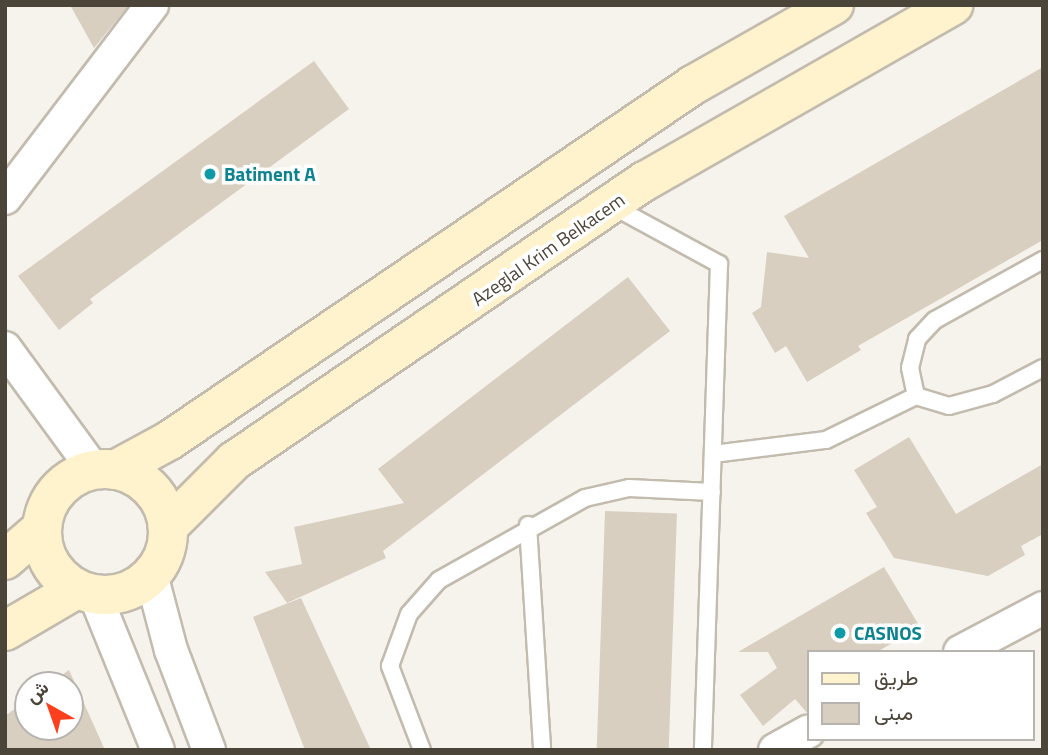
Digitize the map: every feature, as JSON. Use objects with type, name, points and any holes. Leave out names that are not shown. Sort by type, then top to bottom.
[{"type":"main road","points":[[5,560],[42,528],[58,490],[170,440],[693,85],[834,5]]},
{"type":"main road","name":"Azeglal Krim Belkacem","points":[[168,527],[234,461],[611,205],[953,5]]},
{"type":"main road","points":[[5,631],[86,592],[133,589],[151,574],[167,545],[168,527],[151,489],[104,470]]},
{"type":"main road","points":[[42,528],[50,564],[86,592]]},
{"type":"street","points":[[5,198],[152,5]]},
{"type":"street","points":[[5,348],[104,470]]},
{"type":"street","points":[[151,574],[171,650],[209,750]]},
{"type":"street","points":[[86,592],[158,750]]},
{"type":"street","points":[[964,650],[1043,608]]},
{"type":"street","points":[[775,750],[806,733]]},
{"type":"lane","points":[[611,205],[719,264],[703,750]]},
{"type":"lane","points":[[916,396],[910,368],[918,339],[935,320],[1043,260]]},
{"type":"lane","points":[[713,454],[826,440],[916,396],[949,406],[993,394],[1043,368]]},
{"type":"lane","points":[[422,750],[390,666],[409,614],[439,580],[528,526],[586,498],[629,488],[712,492]]},
{"type":"lane","points":[[528,526],[542,750]]},
{"type":"building","points":[[70,5],[129,5],[94,48]]},
{"type":"building","name":"Batiment A","points":[[314,61],[349,109],[90,299],[93,303],[59,330],[18,276]]},
{"type":"building","points":[[1043,67],[1043,240],[858,346],[861,350],[807,382],[786,346],[775,353],[752,313],[761,307],[767,252],[809,258],[784,216]]},
{"type":"building","points":[[628,277],[670,331],[383,551],[386,558],[287,603],[265,572],[302,564],[294,527],[404,503],[378,469]]},
{"type":"building","points":[[909,437],[956,514],[1043,464],[1043,534],[1021,546],[1025,555],[988,576],[894,558],[866,513],[877,507],[854,470]]},
{"type":"building","points":[[605,511],[677,514],[669,750],[597,750]]},
{"type":"building","name":"CASNOS","points":[[884,567],[920,627],[880,650],[806,650],[806,712],[795,699],[763,726],[740,695],[777,668],[768,652],[738,652]]},
{"type":"building","points":[[301,598],[371,750],[305,750],[253,617]]},
{"type":"building","points":[[84,703],[105,750],[5,750],[5,716],[14,709],[14,741],[84,741]]},
{"type":"place","name":"Batiment A","points":[[210,174]]},
{"type":"place","name":"CASNOS","points":[[840,633]]}]
